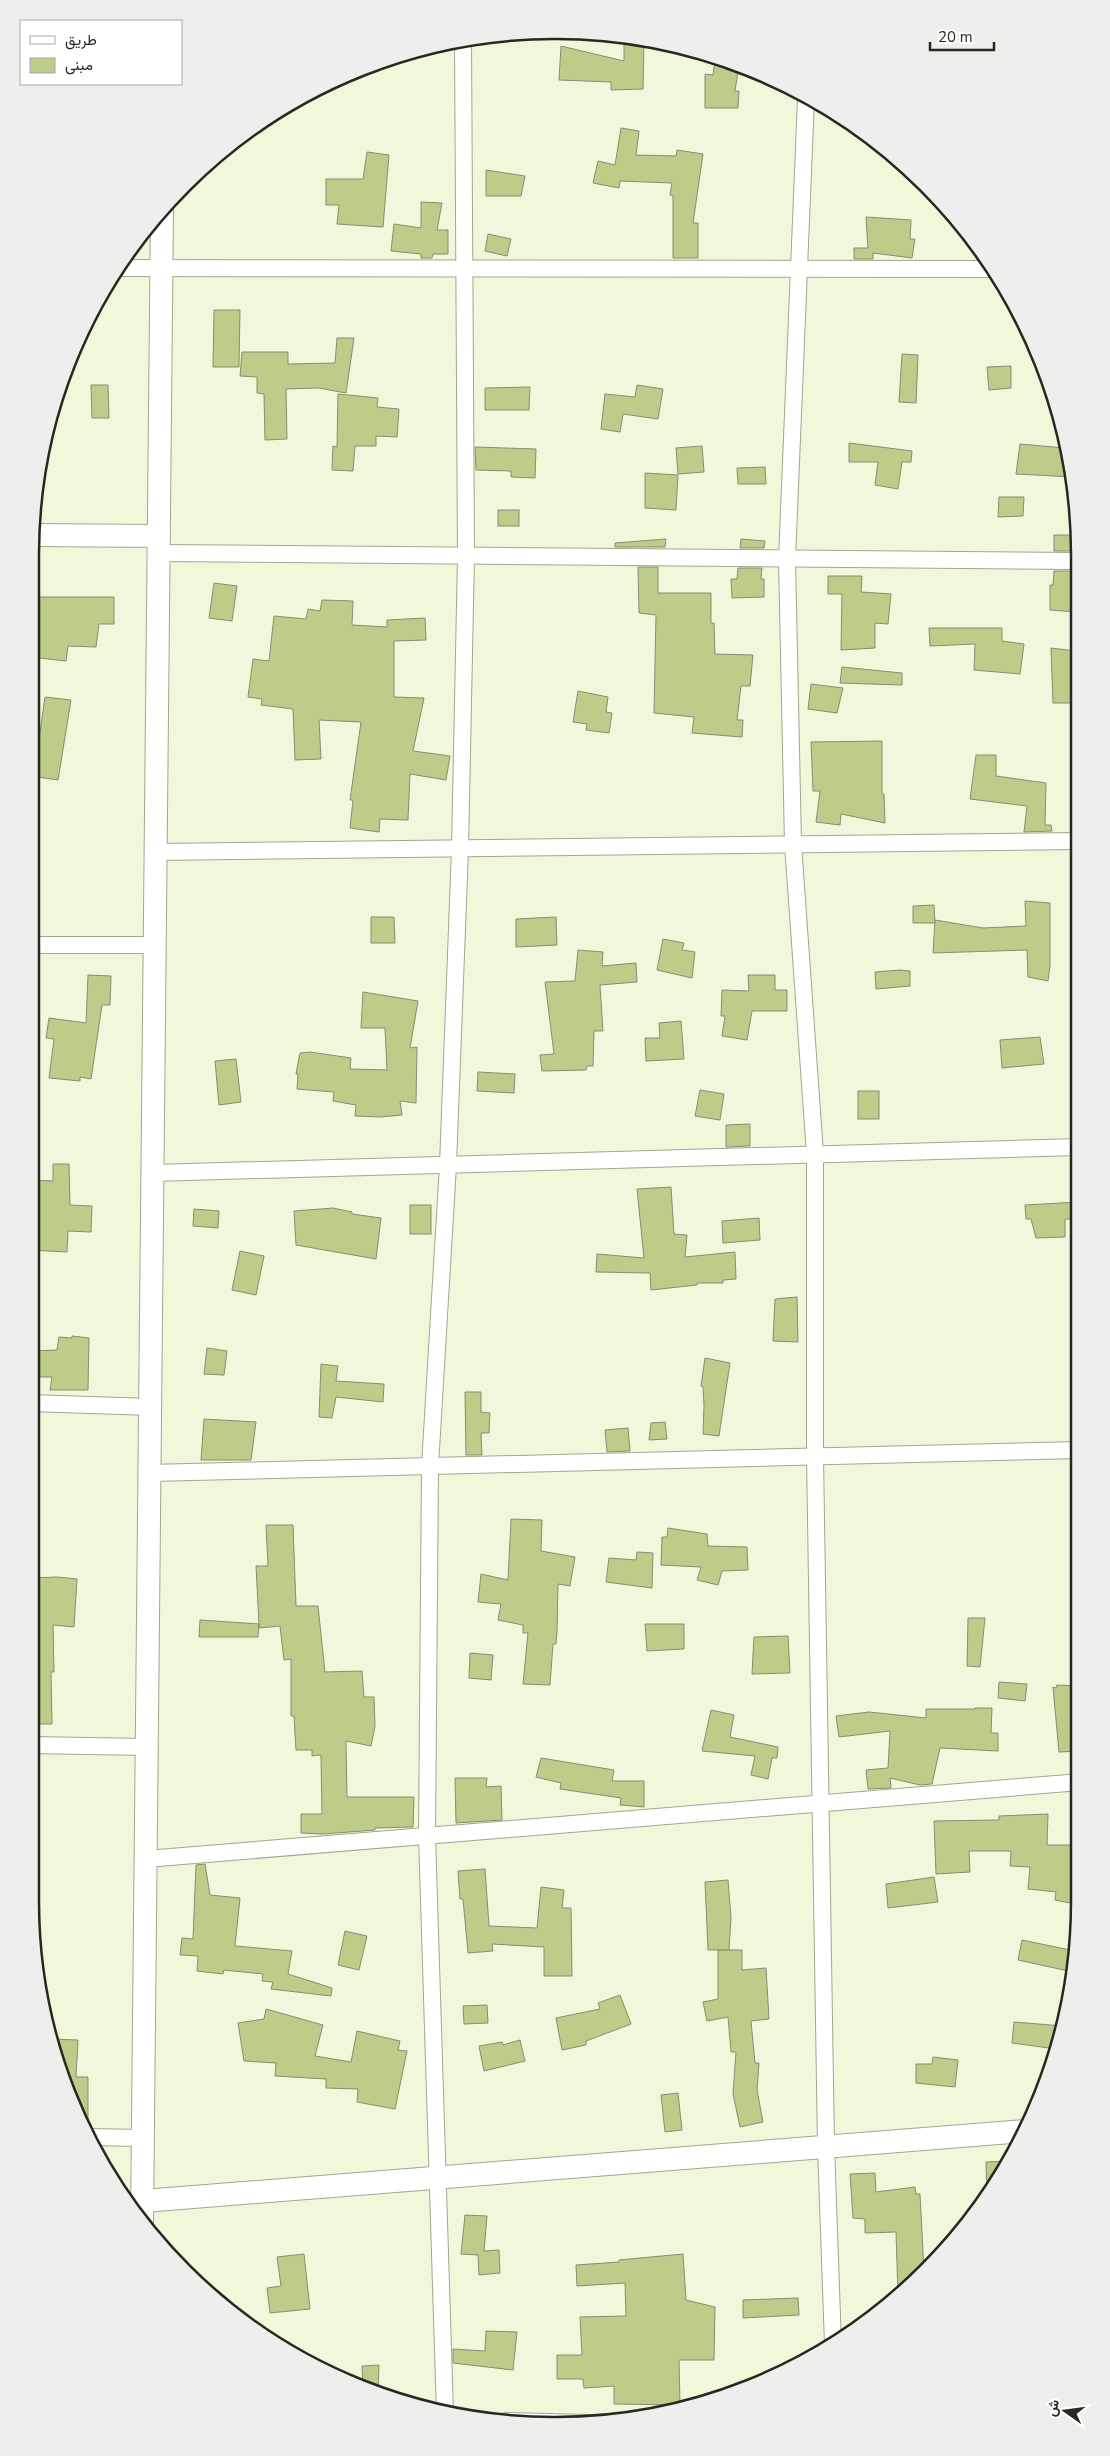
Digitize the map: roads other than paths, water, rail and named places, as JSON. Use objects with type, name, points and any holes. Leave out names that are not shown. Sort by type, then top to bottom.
[{"type":"main road","points":[[142,2211],[162,221]]},
{"type":"main road","points":[[40,536],[159,544]]},
{"type":"main road","points":[[142,2211],[438,2177],[1017,2132]]},
{"type":"street","points":[[445,2405],[426,1836],[430,1466],[448,1164],[460,848],[466,556],[463,47]]},
{"type":"street","points":[[806,104],[787,558],[793,844],[815,1154],[815,1456],[826,2146],[833,2336]]},
{"type":"street","points":[[126,268],[161,270],[985,269]]},
{"type":"street","points":[[159,544],[466,556],[1071,561]]},
{"type":"street","points":[[156,852],[1071,841]]},
{"type":"street","points":[[39,945],[155,945]]},
{"type":"street","points":[[153,1173],[1071,1147]]},
{"type":"street","points":[[39,1403],[151,1407]]},
{"type":"street","points":[[150,1473],[1071,1450]]},
{"type":"street","points":[[39,1745],[147,1747]]},
{"type":"street","points":[[146,1859],[1071,1783]]},
{"type":"street","points":[[96,2137],[143,2138]]}]
